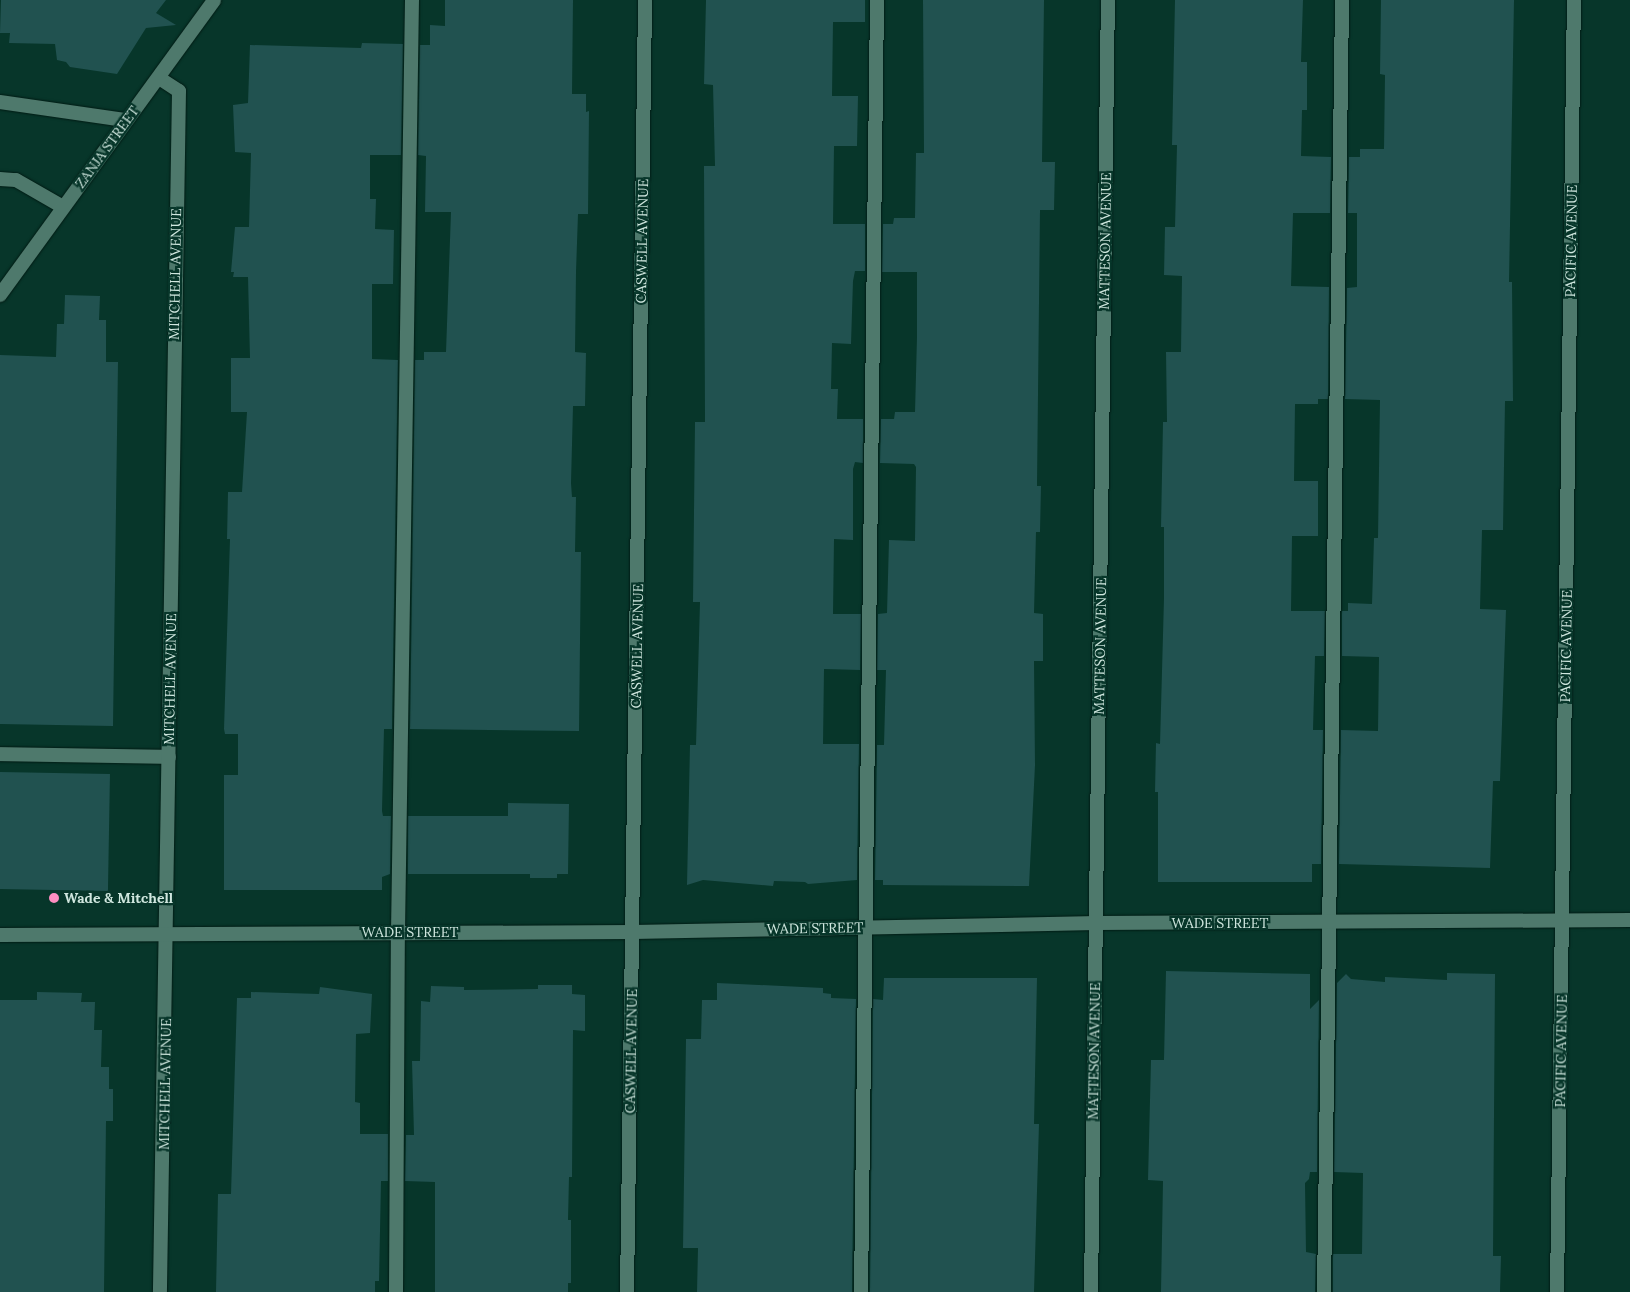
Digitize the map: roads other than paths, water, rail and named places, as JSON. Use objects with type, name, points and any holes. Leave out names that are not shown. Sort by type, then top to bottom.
[{"type":"street","name":"ZANJA STREET","points":[[0,295],[125,120],[159,78],[214,0]]},
{"type":"street","points":[[396,1292],[398,932],[412,0]]},
{"type":"street","name":"CASWELL AVENUE","points":[[627,1292],[645,0]]},
{"type":"street","points":[[861,1292],[877,0]]},
{"type":"street","name":"MATTESON AVENUE","points":[[1091,1292],[1108,0]]},
{"type":"street","points":[[1324,1292],[1342,0]]},
{"type":"street","name":"PACIFIC AVENUE","points":[[1556,1292],[1563,920],[1574,0]]},
{"type":"street","name":"MITCHELL AVENUE","points":[[159,78],[179,91],[168,932],[160,1292]]},
{"type":"street","points":[[0,102],[125,120]]},
{"type":"street","points":[[0,179],[16,180],[63,207]]},
{"type":"street","points":[[0,754],[169,758]]},
{"type":"street","name":"WADE STREET","points":[[0,935],[168,932],[633,932],[1097,923],[1630,920]]},
{"type":"place","name":"Wade & Mitchell","points":[[54,898]]}]
